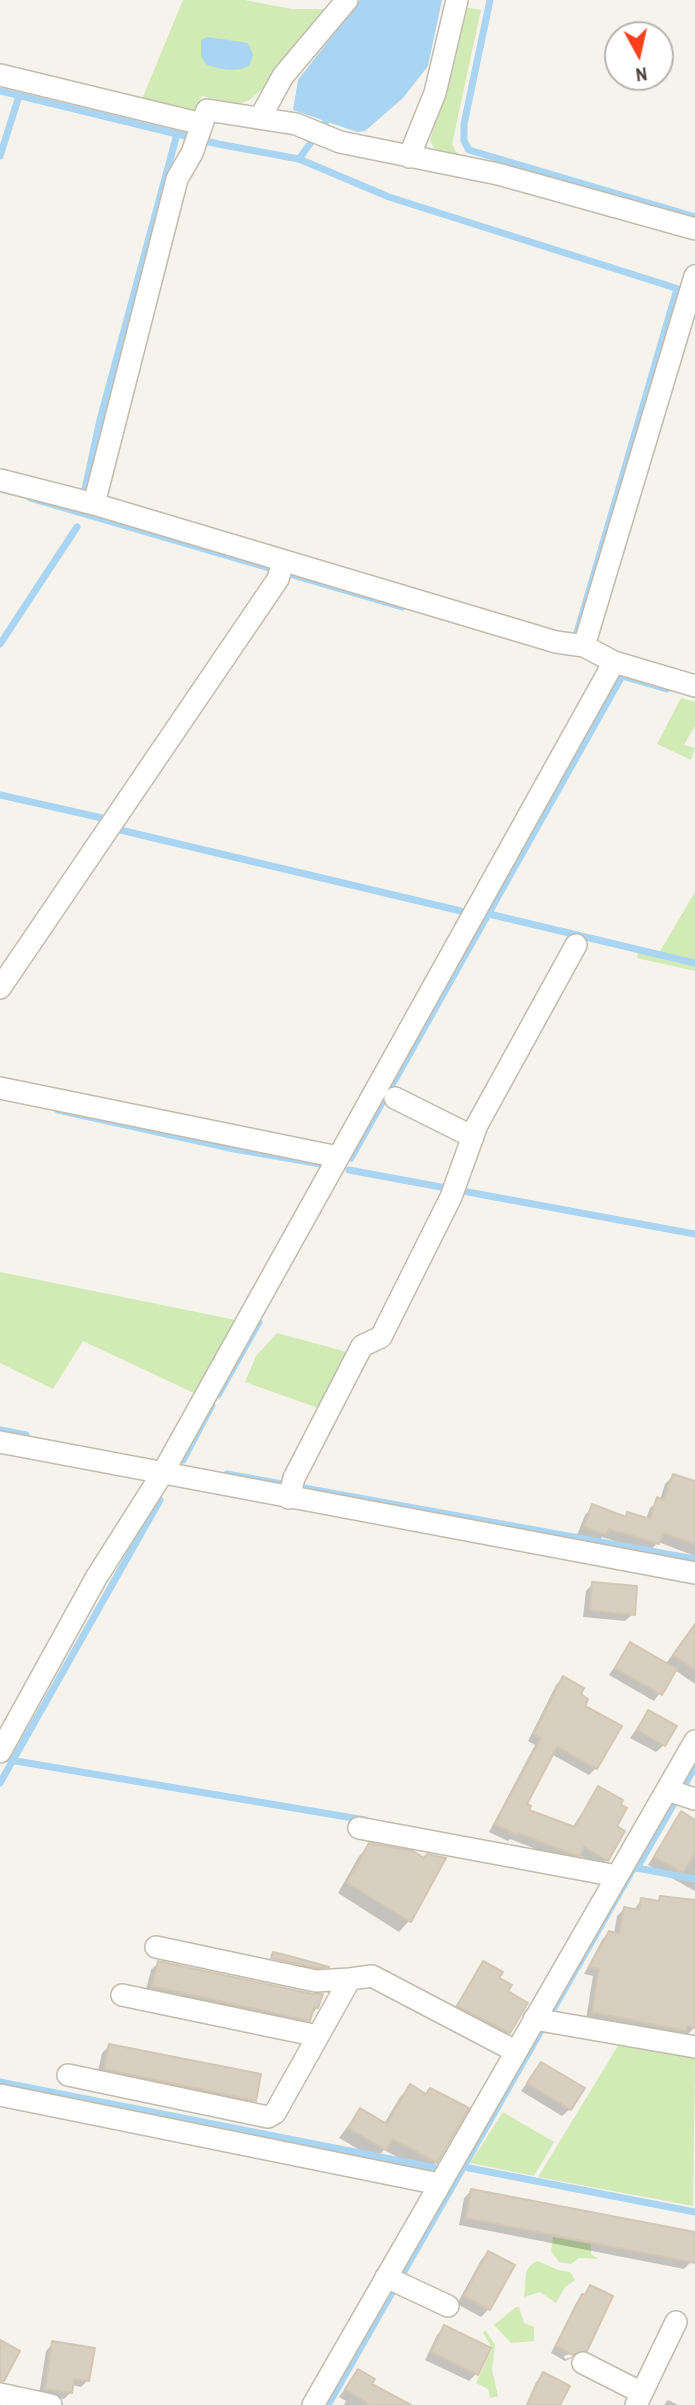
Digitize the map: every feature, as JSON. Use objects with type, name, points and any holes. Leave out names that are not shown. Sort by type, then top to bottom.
[{"type":"street","points":[[261,116],[283,76],[347,0]]},
{"type":"street","points":[[408,157],[435,93],[457,0]]},
{"type":"street","points":[[0,75],[198,134]]},
{"type":"street","points":[[86,502],[177,179],[207,110],[261,116],[296,124],[340,142],[498,174],[695,229]]},
{"type":"street","points":[[577,645],[691,287]]},
{"type":"street","points":[[0,480],[86,502],[281,570],[577,645],[614,662],[695,686]]},
{"type":"street","points":[[0,988],[281,570]]},
{"type":"street","points":[[0,1752],[96,1578],[162,1474],[614,662]]},
{"type":"street","points":[[291,1489],[362,1346],[381,1337],[454,1190],[473,1137],[576,945]]},
{"type":"street","points":[[0,1088],[202,1132],[338,1157]]},
{"type":"street","points":[[395,1098],[473,1137]]},
{"type":"street","points":[[0,1443],[162,1474],[291,1489],[695,1573]]},
{"type":"street","points":[[313,2405],[393,2281],[444,2174],[515,2051],[543,2020],[620,1871],[679,1795],[695,1741]]},
{"type":"street","points":[[359,1828],[620,1871]]},
{"type":"street","points":[[156,1947],[316,1982],[372,1976],[515,2051]]},
{"type":"street","points":[[68,2075],[268,2117],[275,2113],[350,1979]]},
{"type":"street","points":[[122,1995],[318,2036]]},
{"type":"street","points":[[543,2020],[695,2047]]},
{"type":"street","points":[[0,2095],[444,2174]]},
{"type":"street","points":[[393,2281],[448,2306]]},
{"type":"street","points":[[583,2363],[639,2399],[676,2322]]},
{"type":"street","points":[[0,2394],[51,2405]]},
{"type":"green space","points":[[183,0],[245,0],[291,9],[329,9],[276,75],[253,97],[245,102],[235,103],[202,96],[195,112],[142,99]]},
{"type":"green space","points":[[463,7],[481,10],[452,144],[456,152],[467,159],[437,153],[430,141]]},
{"type":"green space","points":[[681,698],[695,702],[695,726],[684,745],[695,748],[691,760],[657,744]]},
{"type":"green space","points":[[695,892],[695,971],[637,958],[639,949],[659,953]]},
{"type":"green space","points":[[0,1272],[236,1320],[196,1394],[83,1341],[53,1389],[0,1363]]},
{"type":"green space","points":[[277,1333],[347,1352],[318,1408],[245,1382],[256,1356]]},
{"type":"green space","points":[[619,2044],[695,2058],[693,2206],[538,2177]]},
{"type":"green space","points":[[503,2112],[554,2142],[534,2176],[470,2163]]},
{"type":"green space","points":[[553,2237],[591,2244],[591,2254],[598,2259],[579,2258],[571,2264],[559,2262],[551,2251]]},
{"type":"green space","points":[[538,2261],[570,2272],[575,2280],[565,2287],[556,2303],[540,2292],[524,2297],[527,2271]]},
{"type":"green space","points":[[519,2307],[524,2323],[534,2327],[534,2341],[511,2343],[494,2325]]},
{"type":"green space","points":[[486,2331],[495,2345],[492,2370],[498,2396],[490,2398],[488,2389],[476,2383],[492,2349],[483,2332]]},
{"type":"water","points":[[360,0],[442,0],[428,66],[403,98],[365,131],[357,132],[293,110],[298,80]]},
{"type":"water","points":[[208,37],[248,43],[253,55],[249,66],[233,70],[207,65],[201,57],[201,40]]},
{"type":"building","points":[[673,1474],[695,1481],[695,1544],[663,1533],[659,1544],[609,1529],[606,1535],[584,1527],[592,1504],[626,1517],[627,1512],[650,1519],[657,1497],[664,1500]]},
{"type":"building","points":[[592,1582],[637,1586],[635,1615],[590,1610]]},
{"type":"building","points":[[695,1624],[695,1670],[673,1655]]},
{"type":"building","points":[[630,1642],[677,1669],[662,1695],[615,1668]]},
{"type":"building","points":[[563,1676],[584,1688],[581,1694],[588,1699],[585,1706],[622,1726],[597,1769],[557,1747],[527,1804],[531,1806],[529,1810],[575,1827],[598,1786],[623,1800],[621,1805],[627,1808],[617,1826],[625,1831],[608,1861],[584,1847],[580,1856],[575,1855],[518,1833],[516,1835],[495,1824],[541,1738],[534,1734]]},
{"type":"building","points":[[648,1710],[677,1726],[665,1746],[637,1730]]},
{"type":"building","points":[[681,1811],[695,1820],[695,1853],[683,1873],[654,1857]]},
{"type":"building","points":[[369,1843],[413,1851],[424,1858],[427,1854],[446,1858],[411,1922],[347,1883]]},
{"type":"building","points":[[660,1896],[695,1900],[695,2028],[687,2026],[686,2031],[592,2012],[599,1969],[589,1967],[609,1931],[619,1934],[624,1907],[639,1910],[641,1898],[659,1901]]},
{"type":"building","points":[[273,1952],[329,1967],[317,1968],[271,1958]]},
{"type":"building","points":[[158,1961],[323,1994],[318,2008],[314,2007],[310,2021],[152,1986]]},
{"type":"building","points":[[483,1961],[503,1972],[499,1978],[512,1985],[508,1991],[528,2003],[510,2033],[457,2006]]},
{"type":"building","points":[[109,2044],[261,2074],[256,2101],[104,2069]]},
{"type":"building","points":[[541,2062],[585,2088],[571,2110],[527,2083]]},
{"type":"building","points":[[410,2084],[426,2094],[430,2088],[469,2108],[437,2163],[393,2139],[386,2150],[348,2128],[360,2108],[387,2124]]},
{"type":"building","points":[[471,2189],[695,2232],[695,2263],[466,2218]]},
{"type":"building","points":[[488,2251],[515,2265],[490,2310],[464,2296]]},
{"type":"building","points":[[590,2285],[613,2296],[587,2351],[573,2355],[556,2346],[582,2294],[585,2295]]},
{"type":"building","points":[[444,2325],[491,2348],[478,2375],[431,2352]]},
{"type":"building","points":[[0,2340],[20,2351],[4,2381],[0,2381]]},
{"type":"building","points":[[52,2341],[95,2348],[89,2381],[74,2379],[72,2393],[45,2389]]},
{"type":"building","points":[[358,2369],[375,2379],[372,2384],[411,2405],[370,2405],[345,2389]]},
{"type":"building","points":[[543,2372],[570,2386],[560,2405],[527,2405]]},
{"type":"waterway","points":[[490,0],[464,124],[464,141],[469,150],[695,217]]},
{"type":"waterway","points":[[0,91],[218,144],[299,159],[332,113]]},
{"type":"waterway","points":[[0,156],[19,96]]},
{"type":"waterway","points":[[83,498],[100,420],[177,134]]},
{"type":"waterway","points":[[299,159],[389,197],[688,292]]},
{"type":"waterway","points":[[574,643],[677,289]]},
{"type":"waterway","points":[[30,498],[402,607]]},
{"type":"waterway","points":[[0,644],[77,527]]},
{"type":"waterway","points":[[351,1158],[622,676],[667,689]]},
{"type":"waterway","points":[[0,795],[102,818]]},
{"type":"waterway","points":[[116,829],[465,912]]},
{"type":"waterway","points":[[489,914],[695,963]]},
{"type":"waterway","points":[[58,1110],[234,1149],[321,1164]]},
{"type":"waterway","points":[[349,1170],[695,1234]]},
{"type":"waterway","points":[[218,1395],[259,1322]]},
{"type":"waterway","points":[[183,1460],[212,1405]]},
{"type":"waterway","points":[[0,1430],[26,1435]]},
{"type":"waterway","points":[[227,1474],[695,1559]]},
{"type":"waterway","points":[[0,1783],[160,1500]]},
{"type":"waterway","points":[[10,1760],[365,1820]]},
{"type":"waterway","points":[[637,1868],[695,1767]]},
{"type":"waterway","points":[[624,1869],[637,1868],[695,1879]]},
{"type":"waterway","points":[[328,2405],[633,1869]]},
{"type":"waterway","points":[[0,2082],[446,2170]]},
{"type":"waterway","points":[[464,2167],[695,2212]]}]
